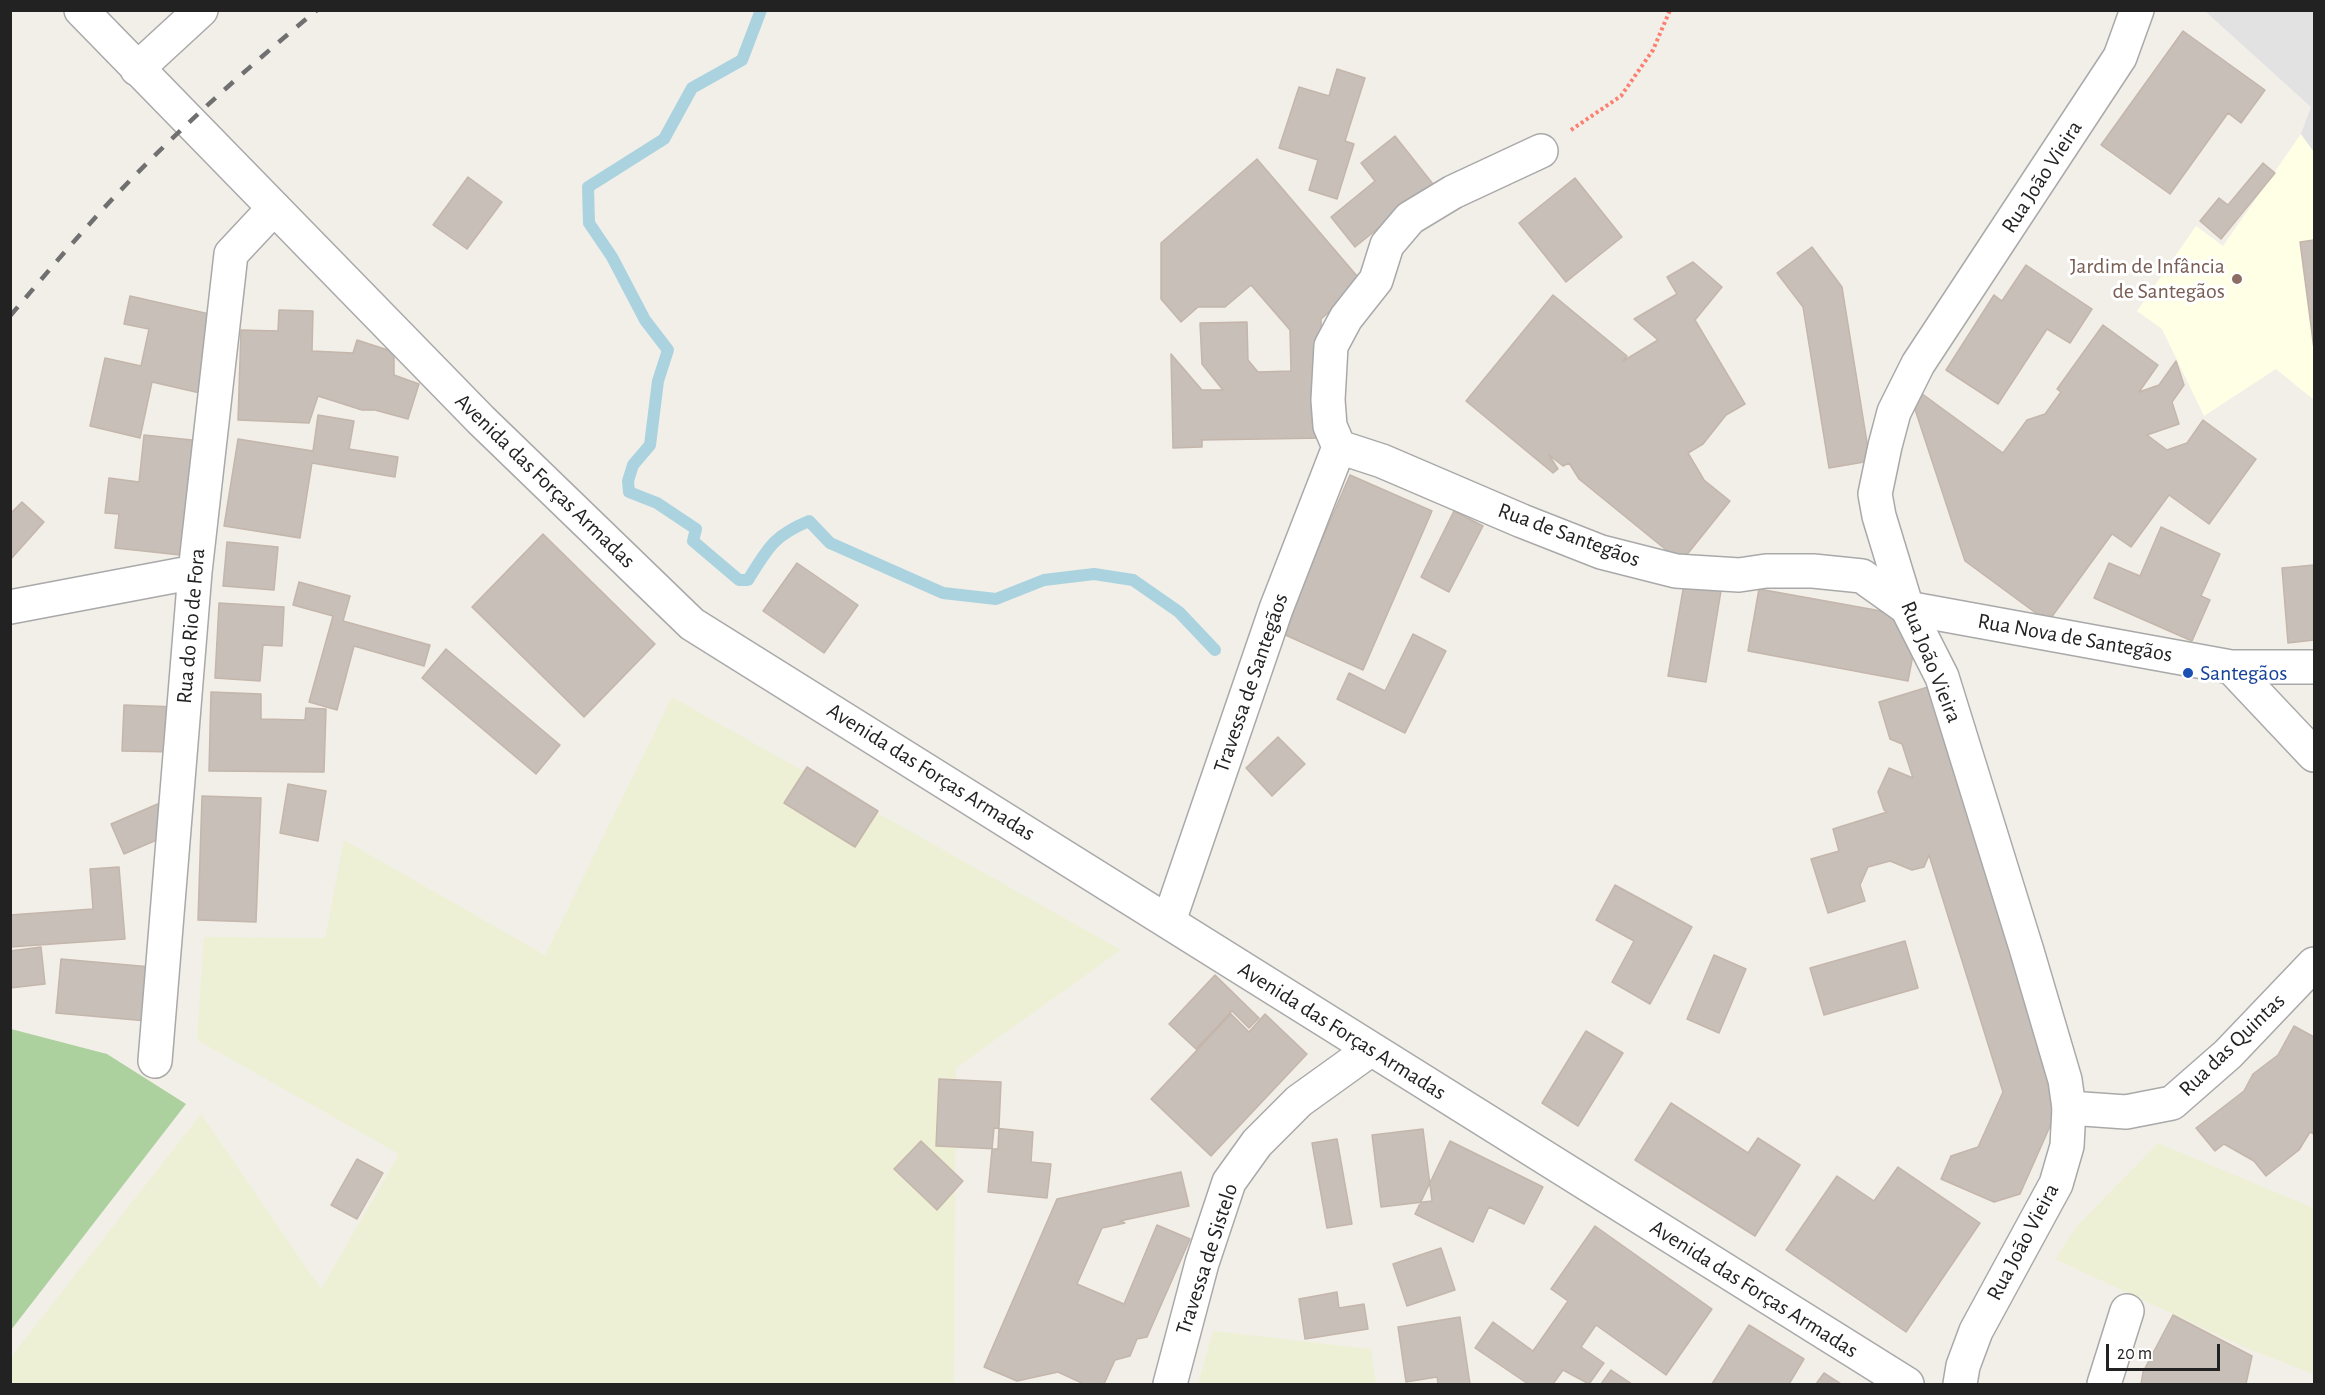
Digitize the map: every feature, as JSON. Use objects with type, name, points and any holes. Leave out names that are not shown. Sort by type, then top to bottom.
[{"type":"street","name":"Avenida das Forças Armadas","points":[[81,10],[481,420],[692,624],[1907,1384]]},
{"type":"street","points":[[137,69],[201,10]]},
{"type":"street","name":"Rua João Vieira","points":[[1960,1384],[1963,1366],[1976,1331],[2056,1184],[2067,1146],[2069,1108],[2065,1080],[2031,962],[1942,677],[1907,608],[1879,516],[1875,494],[1894,412],[1918,364],[2120,57],[2137,10]]},
{"type":"street","points":[[1339,447],[1330,426],[1328,400],[1331,346],[1346,318],[1376,280],[1387,245],[1410,218],[1453,192],[1540,151]]},
{"type":"street","name":"Rua do Rio de Fora","points":[[155,1061],[195,572],[231,254],[274,208]]},
{"type":"street","name":"Rua de Santegãos","points":[[1339,447],[1382,460],[1522,521],[1601,552],[1676,571],[1695,573],[1739,575],[1766,571],[1813,571],[1862,576],[1907,608]]},
{"type":"street","name":"Travessa de Santegãos","points":[[1170,921],[1276,609],[1339,447]]},
{"type":"street","points":[[10,607],[195,572]]},
{"type":"street","name":"Rua Nova de Santegãos","points":[[1907,608],[2231,667],[2314,668]]},
{"type":"street","points":[[2231,667],[2314,756]]},
{"type":"street","name":"Rua das Quintas","points":[[2069,1108],[2126,1112],[2172,1103],[2228,1054],[2314,964]]},
{"type":"street","name":"Travessa de Sistelo","points":[[1170,1384],[1202,1263],[1229,1182],[1257,1143],[1299,1101],[1370,1050]]},
{"type":"street","points":[[2104,1384],[2127,1311]]},
{"type":"path","points":[[1540,151],[1621,96],[1653,50],[1670,10]]},
{"type":"shaded area","points":[[2205,11],[2314,11],[2314,152],[2301,134],[2311,107]]},
{"type":"shaded area","name":"Jardim de Infância de Santegãos","points":[[2301,134],[2314,152],[2314,400],[2276,369],[2204,416],[2162,329],[2137,311],[2196,226],[2223,246]]},
{"type":"shaded area","points":[[672,697],[1121,950],[956,1068],[954,1384],[11,1384],[10,1358],[201,1114],[321,1289],[399,1154],[197,1040],[204,937],[325,938],[344,840],[545,955]]},
{"type":"shaded area","points":[[2158,1143],[2314,1208],[2314,1374],[2248,1349],[2055,1259],[2076,1227]]},
{"type":"shaded area","points":[[1213,1331],[1371,1349],[1376,1384],[1198,1384]]},
{"type":"green space","points":[[11,1029],[107,1054],[186,1104],[11,1330]]},
{"type":"building","points":[[2183,31],[2265,90],[2241,123],[2228,113],[2170,194],[2101,145]]},
{"type":"building","points":[[1337,69],[1365,78],[1345,141],[1354,144],[1337,199],[1309,190],[1318,160],[1279,148],[1299,87],[1329,96]]},
{"type":"building","points":[[1395,136],[1433,184],[1355,247],[1331,217],[1375,181],[1361,163]]},
{"type":"building","points":[[1257,159],[1363,283],[1321,319],[1324,438],[1202,440],[1202,447],[1173,448],[1171,354],[1202,390],[1223,390],[1202,364],[1200,323],[1247,322],[1248,360],[1258,372],[1291,371],[1290,330],[1251,285],[1225,307],[1198,307],[1181,322],[1161,299],[1161,243]]},
{"type":"building","points":[[2263,163],[2275,173],[2221,239],[2200,221],[2219,198],[2228,205]]},
{"type":"building","points":[[468,177],[502,202],[467,249],[433,225]]},
{"type":"building","points":[[1575,178],[1622,237],[1566,282],[1519,223]]},
{"type":"building","points":[[2314,240],[2314,349],[2300,242]]},
{"type":"building","points":[[1812,247],[1842,287],[1870,461],[1829,468],[1803,307],[1777,273]]},
{"type":"building","points":[[1693,262],[1722,287],[1695,320],[1745,404],[1726,415],[1703,444],[1688,453],[1704,480],[1730,501],[1681,562],[1579,479],[1569,463],[1563,466],[1549,455],[1558,469],[1553,473],[1466,401],[1553,295],[1627,356],[1623,361],[1658,340],[1634,319],[1677,294],[1667,277]]},
{"type":"building","points":[[2026,265],[2092,309],[2070,343],[2047,329],[1998,404],[1946,370],[1994,295],[2002,301]]},
{"type":"building","points":[[130,296],[218,316],[200,393],[152,382],[140,438],[90,426],[105,358],[141,366],[149,329],[124,324]]},
{"type":"building","points":[[279,310],[313,311],[312,351],[353,353],[357,340],[394,352],[394,375],[419,384],[408,419],[375,410],[362,410],[318,396],[309,423],[238,420],[241,330],[278,331]]},
{"type":"building","points":[[2103,325],[2158,365],[2139,392],[2159,385],[2176,361],[2184,385],[2172,402],[2179,424],[2147,435],[2167,450],[2187,443],[2203,420],[2256,459],[2209,524],[2169,495],[2131,547],[2112,534],[2048,622],[1965,561],[1906,382],[2003,453],[2027,420],[2045,414],[2061,392],[2057,389]]},
{"type":"building","points":[[318,415],[354,421],[349,449],[398,457],[395,477],[312,463],[300,538],[224,526],[238,439],[313,451]]},
{"type":"building","points":[[144,435],[202,441],[190,556],[115,548],[119,514],[105,513],[109,478],[139,482]]},
{"type":"building","points":[[1350,475],[1432,511],[1363,670],[1281,633]]},
{"type":"building","points":[[22,502],[44,522],[10,560],[10,514]]},
{"type":"building","points":[[1454,511],[1483,526],[1449,592],[1421,577]]},
{"type":"building","points":[[2161,527],[2220,554],[2201,596],[2210,600],[2192,641],[2094,598],[2109,563],[2140,576]]},
{"type":"building","points":[[543,534],[655,644],[584,717],[472,607]]},
{"type":"building","points":[[227,542],[278,547],[274,590],[223,586]]},
{"type":"building","points":[[797,563],[858,605],[824,653],[763,611]]},
{"type":"building","points":[[2314,565],[2314,640],[2288,643],[2282,568]]},
{"type":"building","points":[[299,582],[350,596],[343,621],[430,645],[424,666],[354,646],[337,710],[309,702],[333,616],[293,605]]},
{"type":"building","points":[[1684,584],[1721,591],[1706,682],[1668,676]]},
{"type":"building","points":[[1759,589],[1920,618],[1908,681],[1748,651]]},
{"type":"building","points":[[219,603],[284,607],[282,646],[263,645],[260,681],[215,678]]},
{"type":"building","points":[[1413,634],[1446,651],[1405,733],[1337,699],[1349,673],[1385,691]]},
{"type":"building","points":[[446,649],[560,745],[536,774],[422,678]]},
{"type":"building","points":[[1941,683],[2067,1088],[2020,1194],[1994,1202],[1941,1179],[1951,1156],[1978,1147],[2003,1092],[1929,855],[1924,867],[1912,870],[1890,861],[1868,867],[1860,885],[1865,901],[1828,913],[1811,859],[1839,851],[1833,829],[1887,812],[1884,810],[1878,792],[1889,768],[1913,778],[1902,744],[1890,739],[1879,702]]},
{"type":"building","points":[[211,692],[261,694],[261,719],[305,720],[306,708],[326,709],[324,772],[209,771]]},
{"type":"building","points":[[124,705],[177,707],[176,752],[122,751]]},
{"type":"building","points":[[1278,737],[1305,764],[1272,796],[1246,768]]},
{"type":"building","points":[[807,767],[878,811],[855,847],[784,803]]},
{"type":"building","points":[[288,784],[326,791],[318,841],[280,833]]},
{"type":"building","points":[[202,796],[261,798],[256,922],[198,920]]},
{"type":"building","points":[[160,803],[173,833],[124,854],[111,824]]},
{"type":"building","points":[[119,867],[125,939],[10,947],[10,915],[93,909],[90,869]]},
{"type":"building","points":[[1615,885],[1692,927],[1650,1004],[1612,982],[1634,941],[1596,920]]},
{"type":"building","points":[[1905,941],[1918,988],[1824,1015],[1810,968]]},
{"type":"building","points":[[41,947],[45,984],[10,988],[10,951]]},
{"type":"building","points":[[1714,955],[1746,969],[1719,1033],[1687,1019]]},
{"type":"building","points":[[61,959],[151,967],[147,1021],[56,1013]]},
{"type":"building","points":[[1215,975],[1259,1018],[1249,1028],[1232,1011],[1196,1049],[1169,1024]]},
{"type":"building","points":[[1231,1014],[1249,1032],[1265,1014],[1307,1054],[1211,1156],[1151,1099]]},
{"type":"building","points":[[2294,1026],[2314,1037],[2314,1134],[2310,1132],[2299,1150],[2266,1176],[2254,1161],[2224,1144],[2215,1151],[2196,1128],[2244,1091],[2253,1074],[2278,1055]]},
{"type":"building","points":[[1586,1031],[1623,1053],[1578,1126],[1542,1103]]},
{"type":"building","points":[[939,1079],[1001,1082],[998,1149],[936,1146]]},
{"type":"building","points":[[1671,1103],[1748,1153],[1758,1138],[1800,1165],[1755,1236],[1635,1160]]},
{"type":"building","points":[[994,1128],[1033,1132],[1031,1162],[1051,1164],[1047,1198],[988,1192]]},
{"type":"building","points":[[1423,1129],[1432,1201],[1381,1207],[1372,1135]]},
{"type":"building","points":[[1337,1139],[1352,1224],[1327,1228],[1312,1143]]},
{"type":"building","points":[[921,1141],[963,1181],[937,1210],[894,1169]]},
{"type":"building","points":[[1450,1141],[1543,1187],[1524,1224],[1489,1207],[1473,1242],[1415,1214]]},
{"type":"building","points":[[357,1159],[383,1173],[357,1219],[331,1205]]},
{"type":"building","points":[[1898,1167],[1980,1223],[1906,1332],[1786,1250],[1837,1176],[1874,1201]]},
{"type":"building","points":[[1181,1172],[1189,1206],[1120,1221],[1125,1223],[1102,1228],[1077,1284],[1124,1304],[1157,1225],[1190,1239],[1147,1337],[1137,1339],[1130,1356],[1115,1360],[1104,1384],[1084,1384],[1058,1372],[1017,1381],[984,1367],[1057,1199]]},
{"type":"building","points":[[1595,1226],[1712,1309],[1666,1375],[1596,1325],[1581,1347],[1604,1363],[1589,1384],[1563,1370],[1553,1384],[1528,1384],[1475,1348],[1493,1322],[1533,1351],[1568,1301],[1551,1289]]},
{"type":"building","points":[[1441,1248],[1455,1290],[1407,1306],[1393,1264]]},
{"type":"building","points":[[1337,1292],[1339,1308],[1364,1304],[1368,1329],[1305,1339],[1299,1299]]},
{"type":"building","points":[[2173,1315],[2252,1356],[2246,1384],[2141,1384],[2143,1372]]},
{"type":"building","points":[[1460,1317],[1470,1384],[1438,1384],[1437,1377],[1406,1382],[1398,1327]]},
{"type":"building","points":[[1749,1325],[1804,1359],[1789,1384],[1712,1384]]},
{"type":"building","points":[[1611,1370],[1632,1384],[1601,1384]]},
{"type":"building","points":[[1824,1373],[1841,1384],[1816,1384]]},
{"type":"waterway","points":[[761,10],[742,60],[692,88],[664,139],[588,187],[589,223],[612,257],[645,320],[668,350],[658,381],[650,445],[633,465],[628,481],[629,492],[657,503],[696,529],[693,541],[739,580],[748,580],[772,544],[779,538],[809,521],[830,543],[943,593],[996,599],[1044,580],[1094,574],[1133,580],[1179,612],[1215,650]]},
{"type":"railway","points":[[10,316],[139,171],[226,88],[317,10]]},
{"type":"place","name":"Jardim de Infância de Santegãos","points":[[2237,279]]},
{"type":"place","name":"Santegãos","points":[[2188,673]]}]
